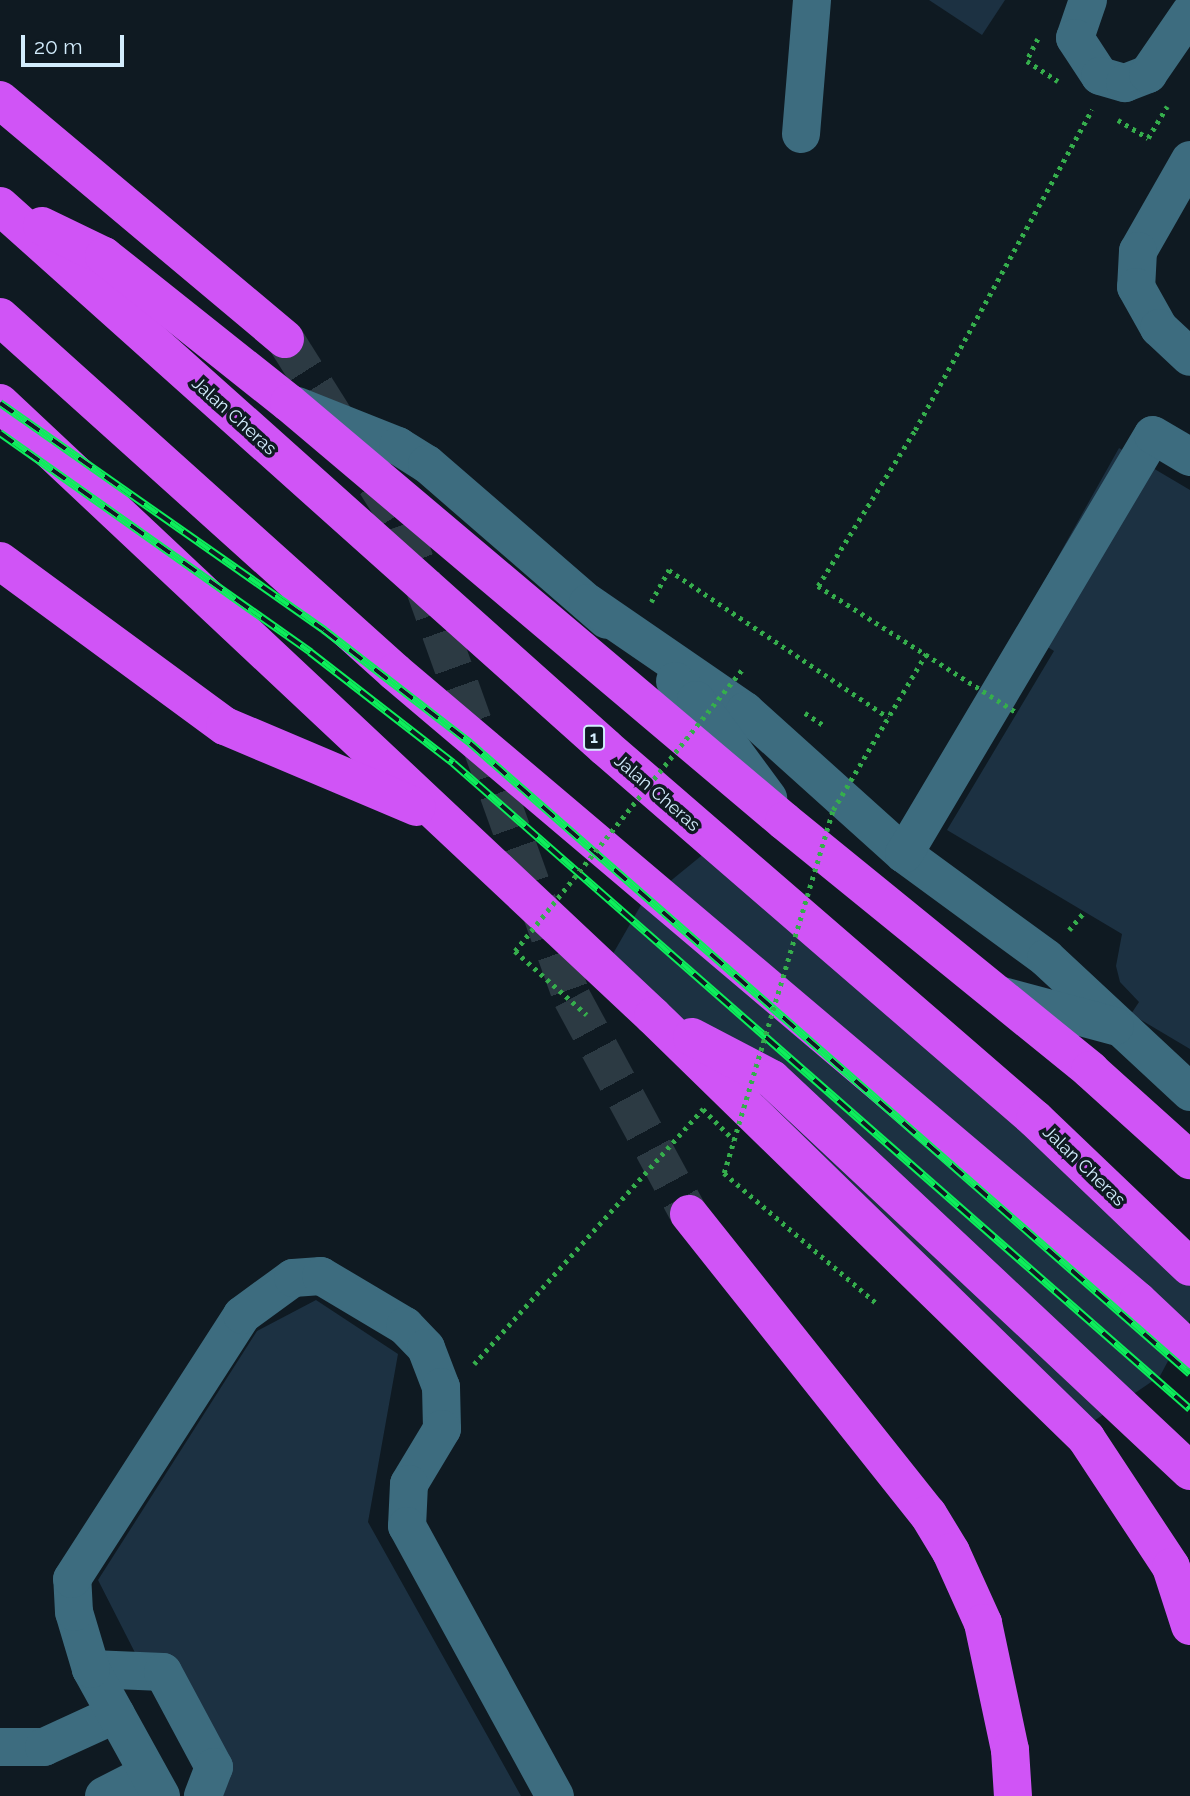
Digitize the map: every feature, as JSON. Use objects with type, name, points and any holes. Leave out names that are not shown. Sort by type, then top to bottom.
[{"type":"highway","points":[[0,100],[285,339]]},
{"type":"highway","points":[[0,206],[104,256],[289,403],[784,821],[999,995],[1190,1160]]},
{"type":"highway","name":"Jalan Cheras","points":[[0,206],[605,747],[1035,1119],[1190,1267]]},
{"type":"highway","points":[[0,317],[405,680],[1138,1301],[1190,1350]]},
{"type":"highway","points":[[0,403],[653,1016],[1086,1438],[1171,1567],[1190,1626]]},
{"type":"highway","points":[[0,561],[65,612],[225,726],[440,816]]},
{"type":"highway","points":[[653,1016],[772,1079],[1190,1471]]},
{"type":"highway","points":[[689,1214],[928,1514],[951,1552],[988,1646],[1010,1750],[1013,1796]]},
{"type":"street","points":[[802,134],[812,0]]},
{"type":"street","points":[[1088,0],[1074,38],[1100,76],[1125,83],[1148,74],[1190,13]]},
{"type":"street","points":[[1190,160],[1138,251],[1136,287],[1160,328],[1190,357]]},
{"type":"street","points":[[289,403],[398,446],[426,464],[696,700],[784,821]]},
{"type":"street","points":[[904,854],[1153,435],[1190,457]]},
{"type":"street","points":[[588,603],[745,711],[904,854],[1046,958],[1190,1092]]},
{"type":"street","points":[[999,995],[1121,1027]]},
{"type":"street","points":[[104,1796],[154,1785],[92,1669],[74,1612],[72,1579],[242,1315],[293,1278],[321,1276],[405,1326],[426,1348],[441,1387],[442,1429],[409,1484],[407,1526],[555,1796]]},
{"type":"street","points":[[92,1669],[163,1672],[214,1767],[203,1796]]},
{"type":"street","points":[[0,1747],[44,1747],[116,1714]]},
{"type":"path","points":[[1017,713],[818,586],[915,430],[1094,106]]},
{"type":"path","points":[[651,602],[669,570],[888,717]]},
{"type":"path","points":[[875,1302],[724,1173],[833,810],[926,654]]},
{"type":"path","points":[[587,1015],[515,951],[742,670]]},
{"type":"path","points":[[474,1364],[703,1109],[734,1140]]},
{"type":"building","points":[[929,0],[1005,0],[982,35]]},
{"type":"building","points":[[1119,448],[1190,490],[1190,1049],[1131,1014],[1139,1002],[1120,982],[1116,966],[1122,934],[947,830],[1054,651],[1029,635],[1026,614]]},
{"type":"building","points":[[717,843],[1190,1263],[1190,1320],[1160,1376],[1085,1427],[595,985],[641,905]]},
{"type":"building","points":[[316,1300],[398,1354],[368,1522],[521,1796],[208,1796],[98,1580],[257,1331]]},
{"type":"tunnel","points":[[285,339],[402,525],[572,998],[689,1214]]},
{"type":"railway","points":[[0,403],[324,630],[470,743],[1190,1374]]},
{"type":"railway","points":[[0,433],[310,652],[453,763],[1190,1409]]}]
